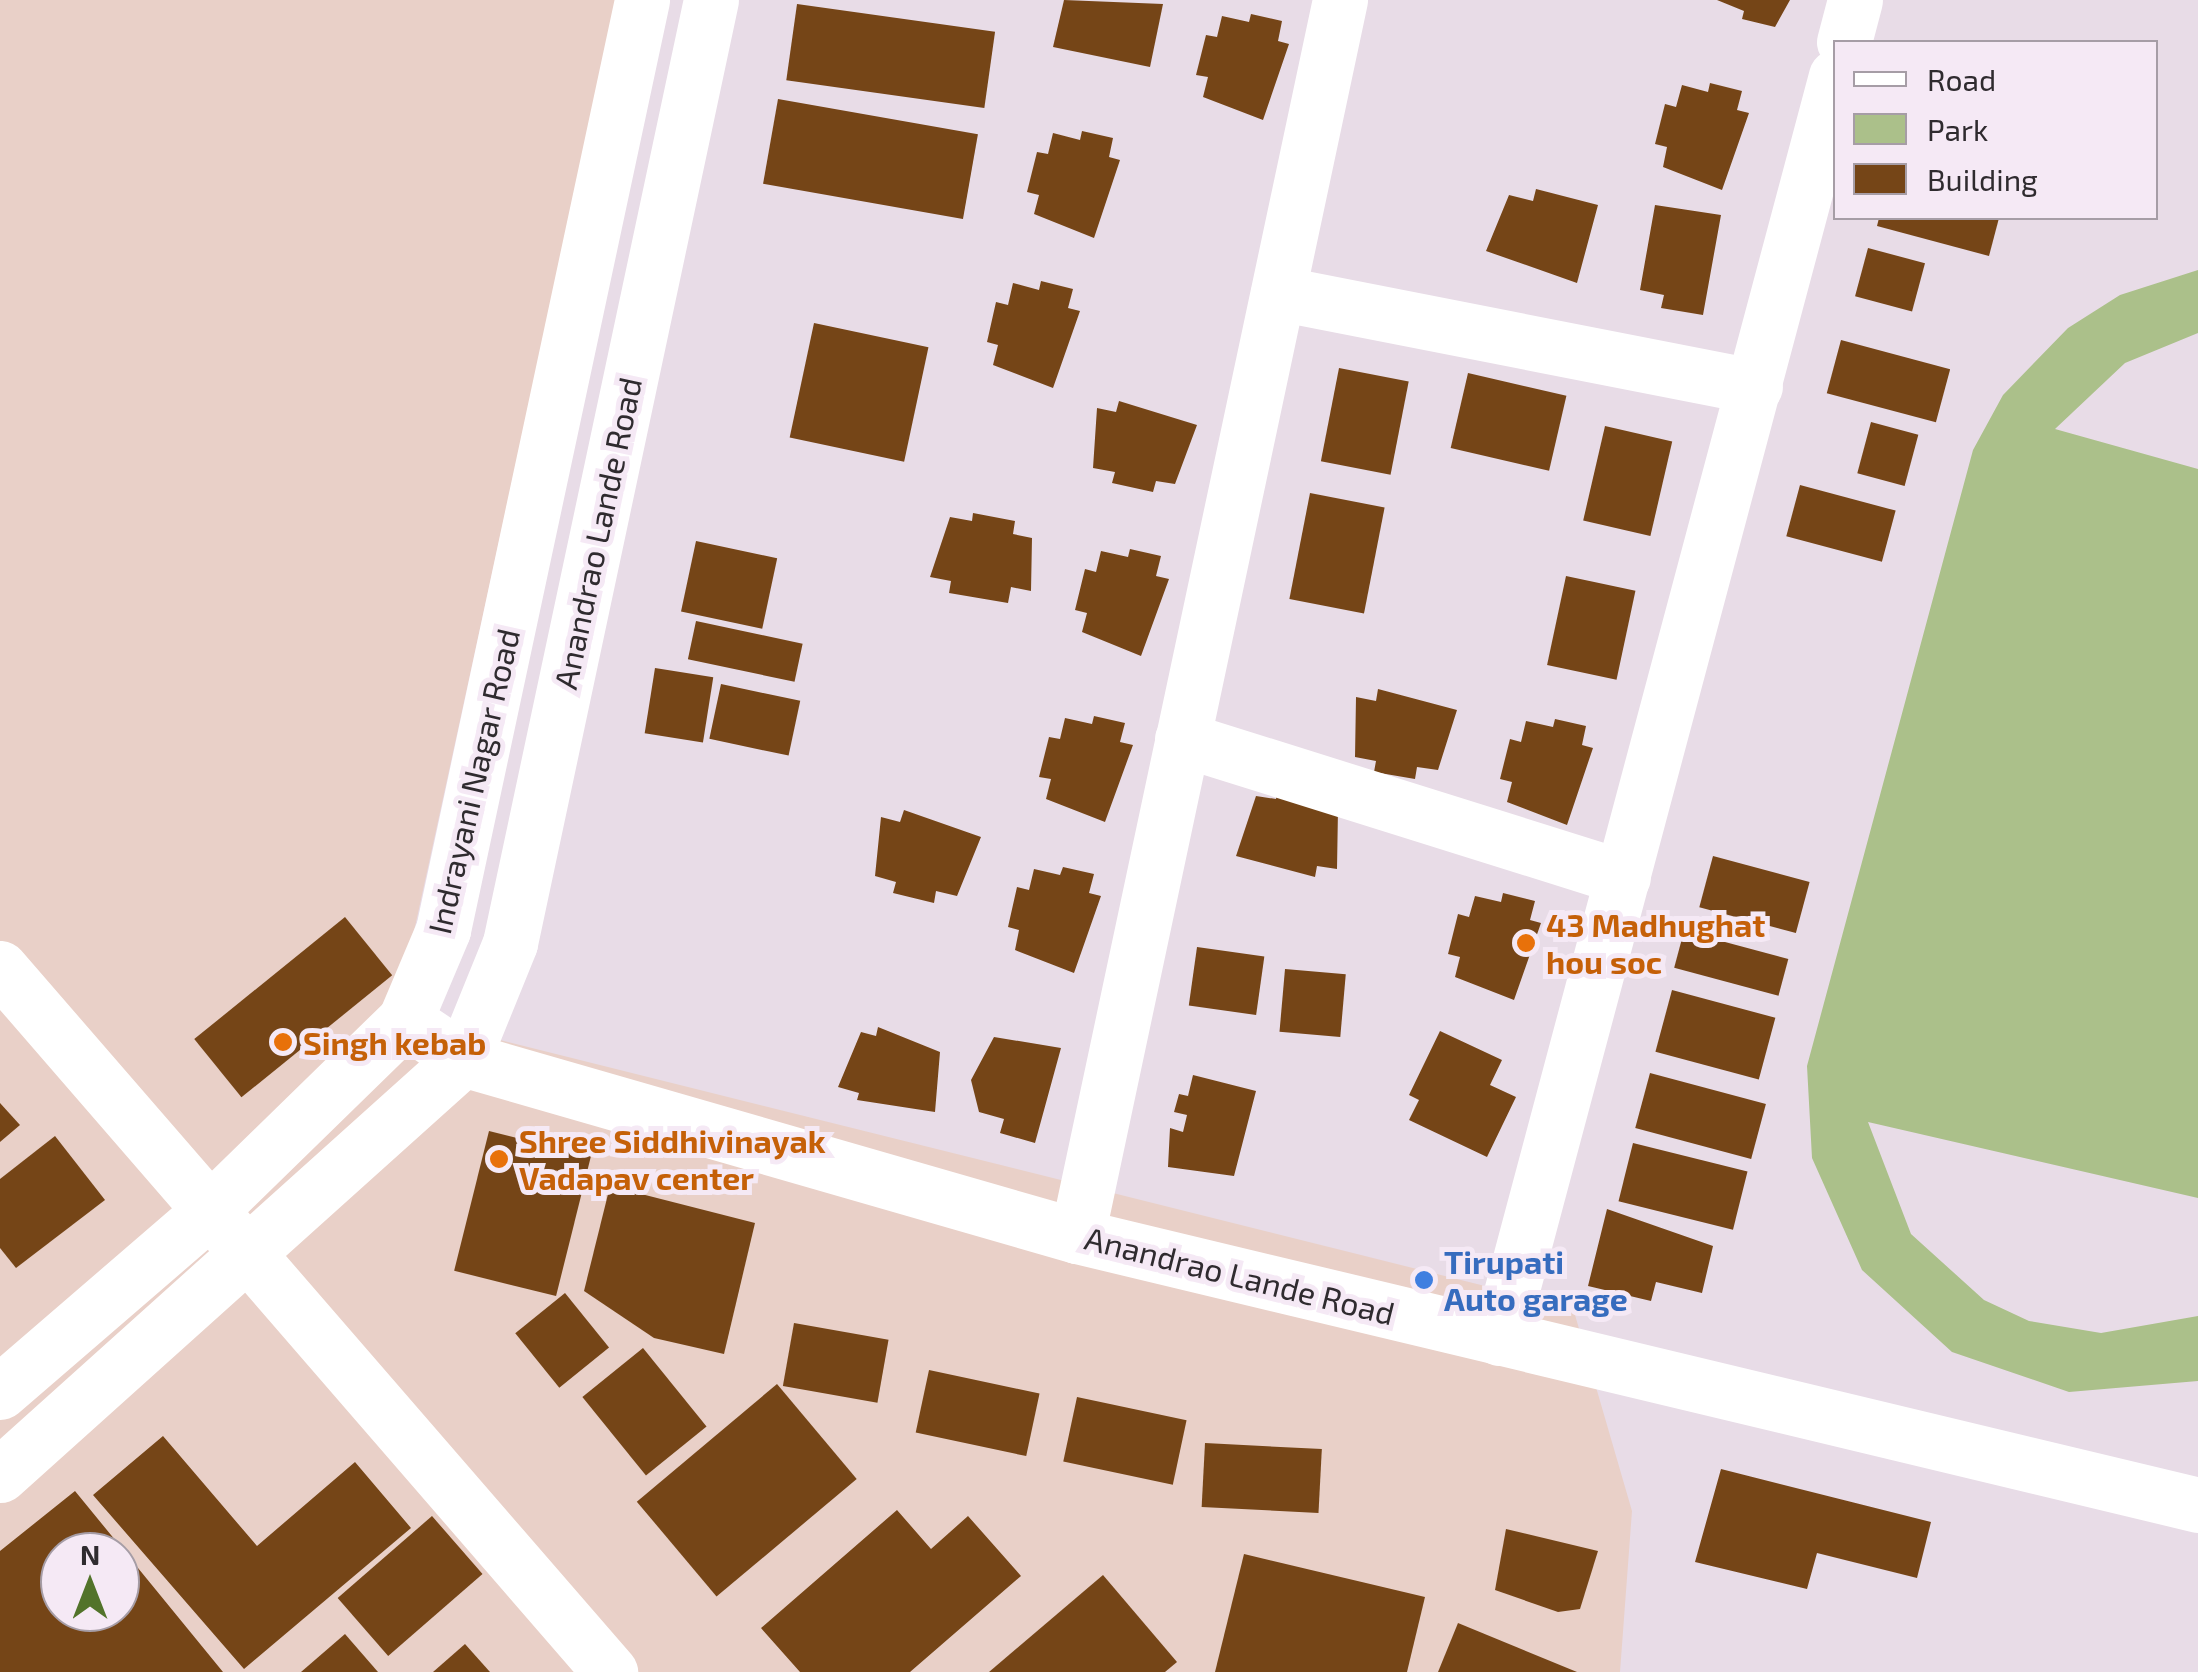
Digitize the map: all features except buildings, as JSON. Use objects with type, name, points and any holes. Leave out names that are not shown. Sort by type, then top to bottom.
[{"type":"main road","name":"Indrayani Nagar Road","points":[[0,1392],[206,1214],[405,1020],[444,930],[642,0]]},
{"type":"main road","name":"Anandrao Lande Road","points":[[463,1059],[510,943],[711,0]]},
{"type":"main road","points":[[1076,1236],[1340,0]]},
{"type":"main road","points":[[1845,40],[1855,0]]},
{"type":"main road","points":[[1499,1338],[1833,88]]},
{"type":"main road","points":[[1278,292],[1755,387]]},
{"type":"main road","points":[[515,594],[580,612]]},
{"type":"main road","points":[[1182,740],[1623,877]]},
{"type":"main road","points":[[0,968],[206,1214],[610,1672]]},
{"type":"main road","name":"Anandrao Lande Road","points":[[405,1020],[463,1059],[1076,1236],[2198,1505]]},
{"type":"main road","points":[[0,1474],[246,1260],[463,1059]]},
{"type":"shaded area","points":[[0,0],[617,0],[396,1014],[1573,1308],[1632,1511],[1620,1672],[0,1672]]},
{"type":"green space","points":[[2198,270],[2198,333],[2125,363],[2055,429],[2198,469],[2198,1198],[1868,1122],[1911,1234],[1984,1300],[2029,1321],[2101,1333],[2198,1316],[2198,1381],[2069,1392],[1952,1352],[1862,1270],[1812,1158],[1807,1066],[1973,450],[2003,395],[2068,328],[2120,295]]},
{"type":"place","name":"43 Madhughat hou soc","points":[[1526,943]]},
{"type":"place","name":"Singh kebab","points":[[283,1042]]},
{"type":"place","name":"Shree Siddhivinayak Vadapav center","points":[[499,1159]]},
{"type":"place","name":"Tirupati Auto garage","points":[[1424,1280]]}]
